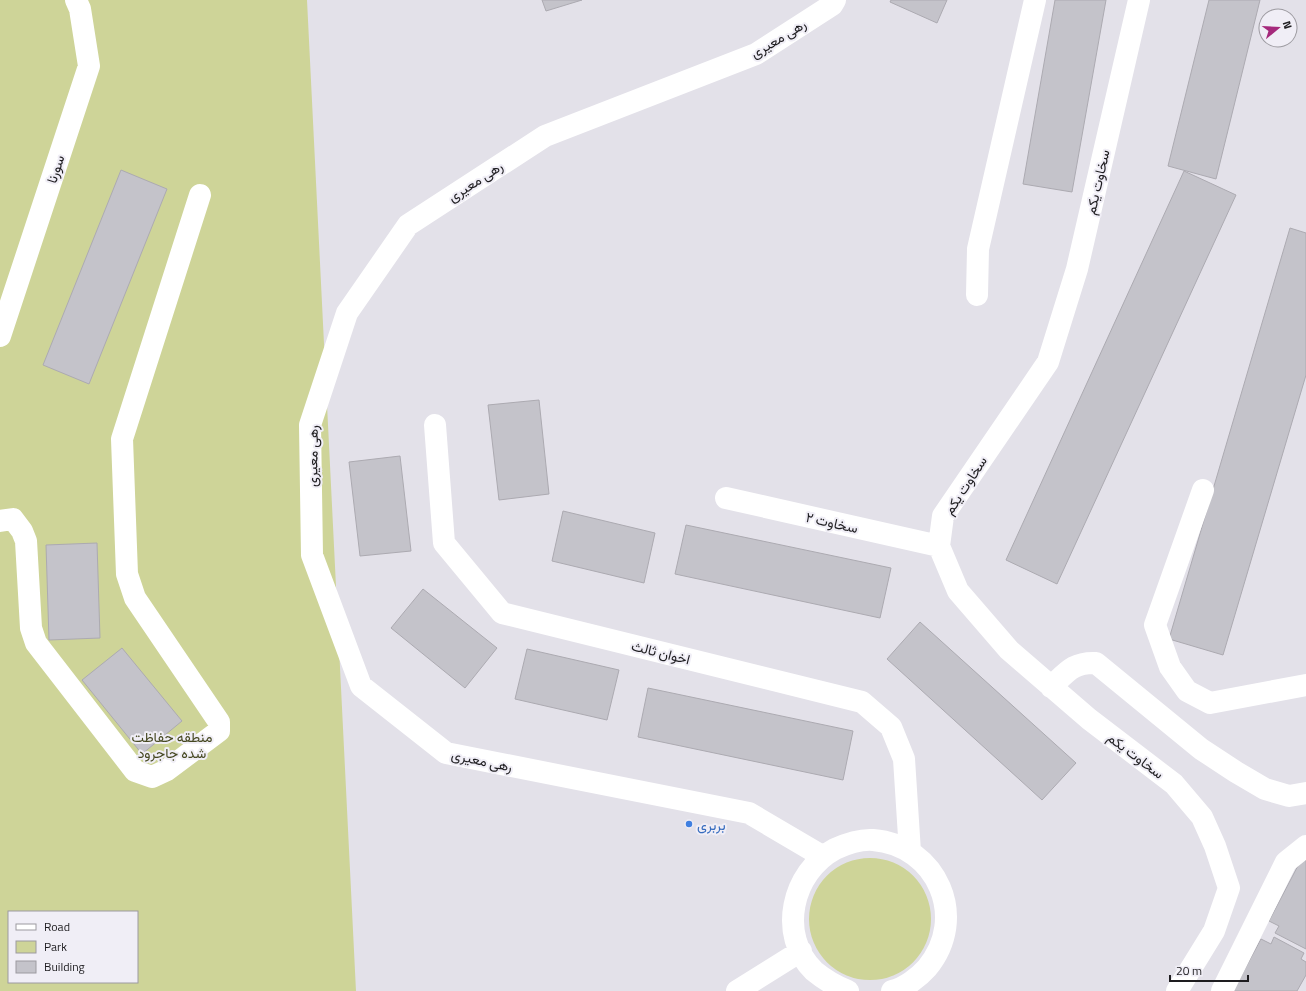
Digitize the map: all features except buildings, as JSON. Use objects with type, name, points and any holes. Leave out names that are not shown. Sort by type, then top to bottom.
[{"type":"street","name":"سورنا","points":[[0,336],[89,66],[80,9],[76,0]]},
{"type":"street","name":"رهی معیری","points":[[822,856],[749,813],[446,753],[361,686],[312,555],[310,425],[347,313],[408,225],[544,136],[756,54],[832,5],[835,0]]},
{"type":"street","points":[[977,296],[978,249],[1035,0]]},
{"type":"street","name":"سخاوت یکم","points":[[1139,0],[1077,269],[1048,362],[943,516],[939,546],[958,591],[1009,650],[1089,719],[1174,784],[1202,817],[1215,846],[1229,888],[1214,931],[1177,991]]},
{"type":"street","points":[[0,520],[13,519],[22,531],[26,541],[32,628],[36,643],[135,772],[152,777],[167,770],[219,731],[219,722],[135,598],[127,574],[122,439],[200,195]]},
{"type":"street","name":"اخوان ثالث","points":[[435,425],[444,543],[502,613],[862,702],[891,727],[904,759],[910,852]]},
{"type":"street","points":[[1203,490],[1155,624],[1170,667],[1187,691],[1210,703],[1306,685]]},
{"type":"street","name":"سخاوت ۲","points":[[726,498],[939,546]]},
{"type":"street","points":[[1051,687],[1074,666],[1084,662],[1096,663],[1202,749],[1236,772],[1271,790],[1289,796],[1306,793]]},
{"type":"street","points":[[848,991],[831,984],[813,970],[800,951],[793,926],[795,900],[805,876],[822,856],[845,844],[872,840],[898,845],[920,859],[937,880],[946,905],[946,932],[936,957],[919,977],[895,991]]},
{"type":"street","points":[[1222,991],[1286,862],[1306,846]]},
{"type":"street","points":[[737,991],[800,951]]},
{"type":"green space","name":"منطقه حفاظت شده جاجرود","points":[[0,0],[307,0],[356,991],[0,991]]},
{"type":"green space","points":[[870,858],[893,862],[904,868],[913,876],[921,885],[927,896],[931,919],[927,942],[921,953],[913,962],[904,970],[893,976],[870,980],[847,976],[836,970],[827,962],[819,953],[813,942],[809,919],[813,896],[819,885],[827,876],[836,868],[847,862]]},
{"type":"place","name":"بربری","points":[[689,824]]}]
